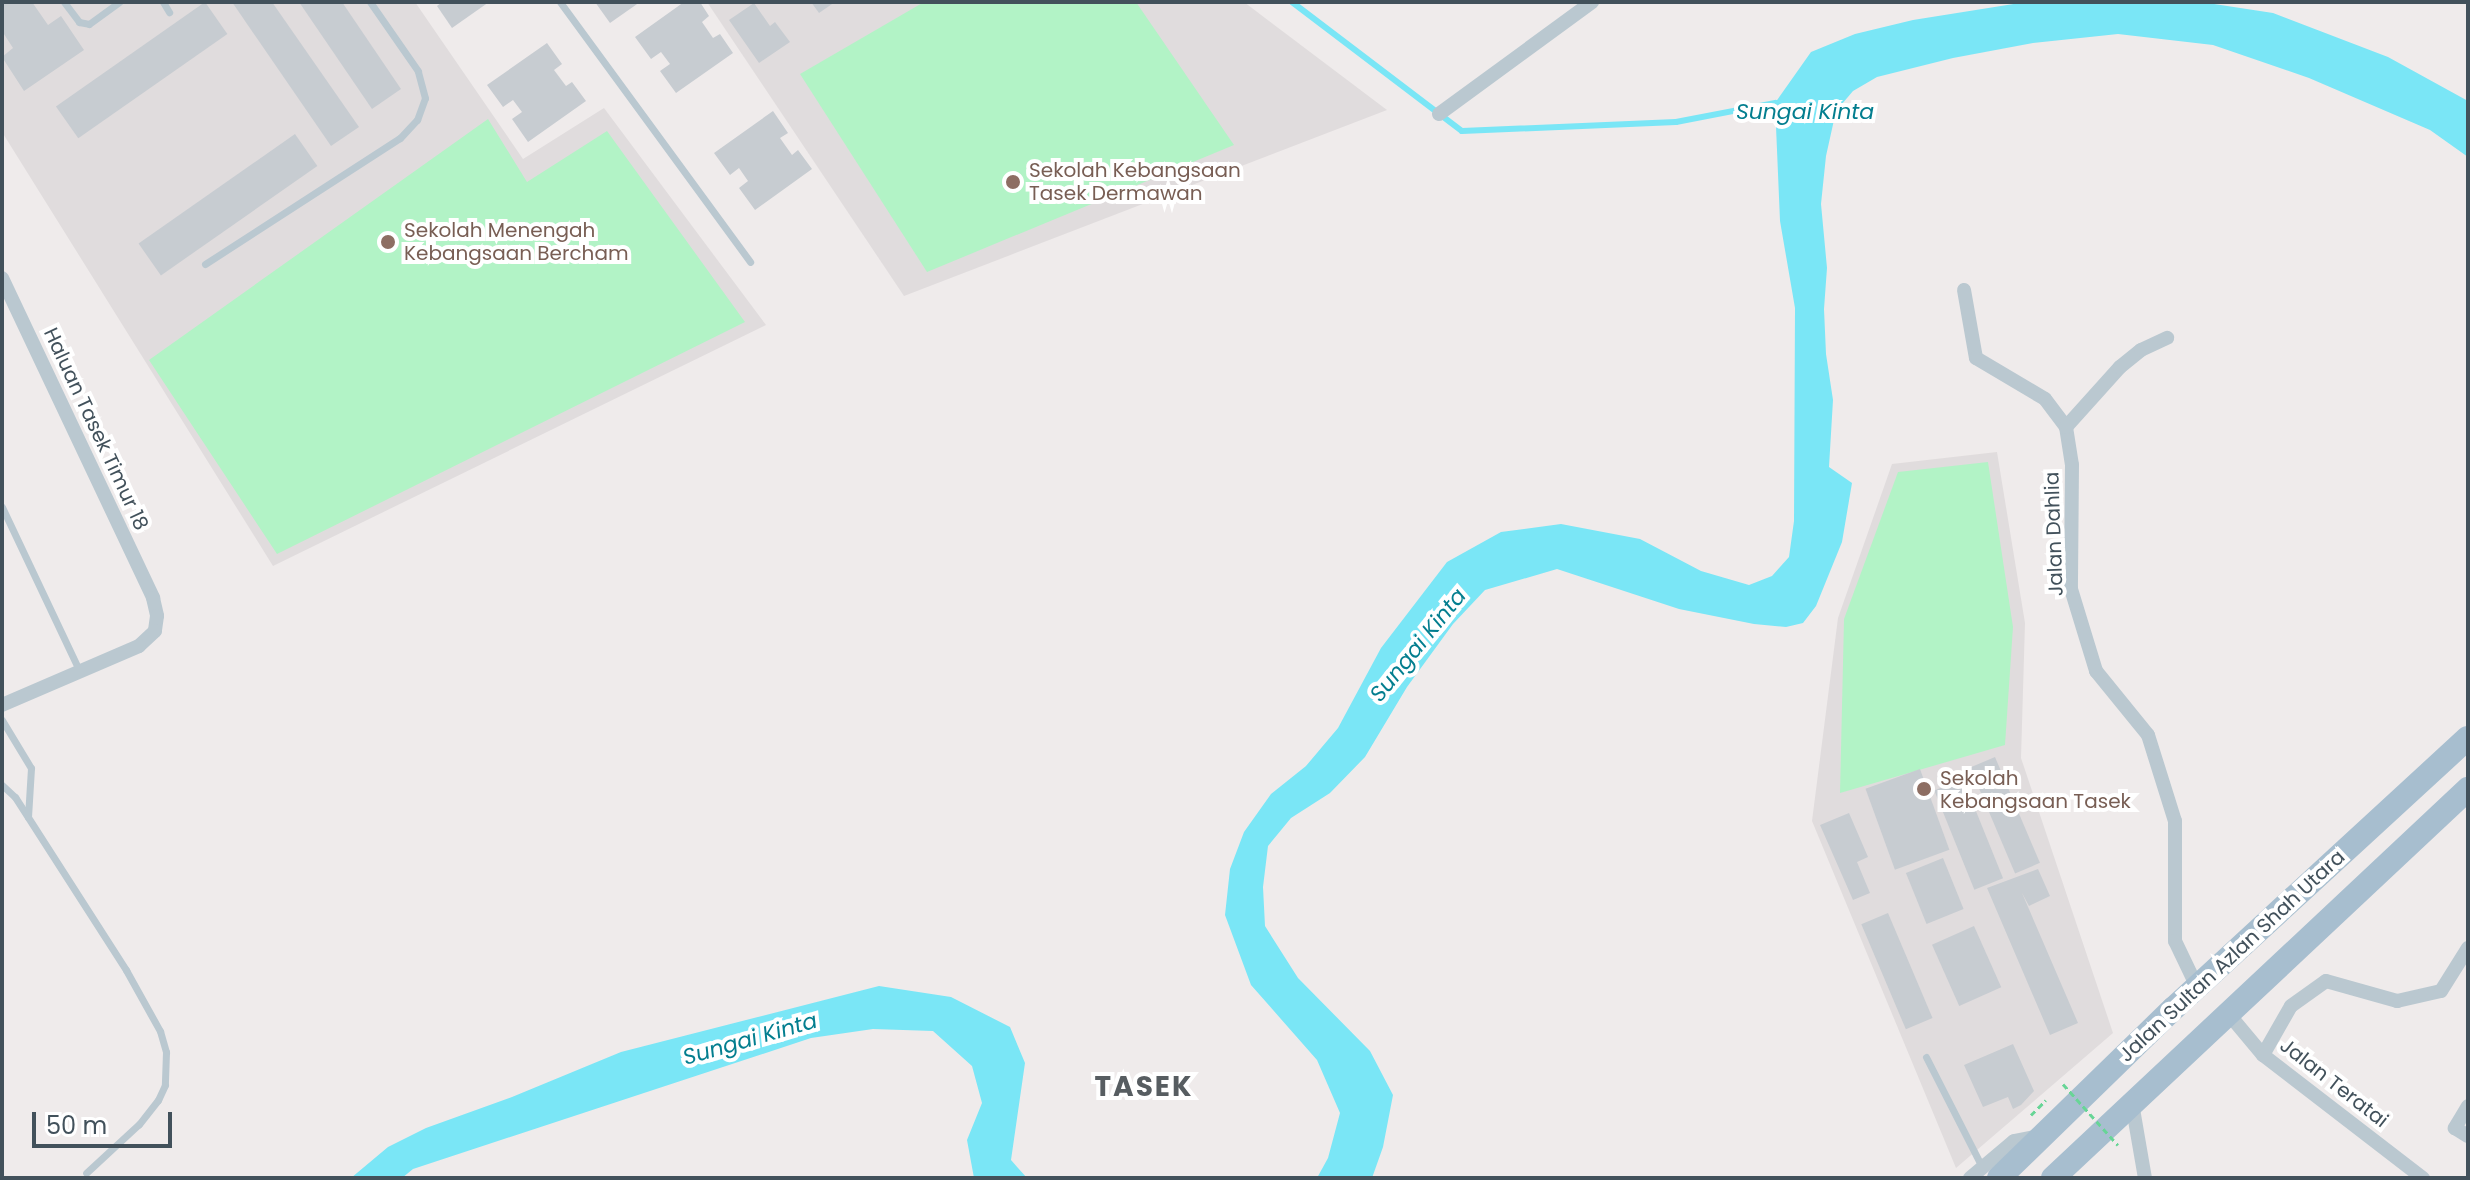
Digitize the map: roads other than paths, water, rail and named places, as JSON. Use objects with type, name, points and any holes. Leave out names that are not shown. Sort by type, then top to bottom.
[{"type":"main road","name":"Jalan Sultan Azlan Shah Utara","points":[[1990,1173],[2041,1136],[2197,987],[2468,738]]},
{"type":"main road","name":"Jalan Sultan Azlan Shah Utara","points":[[2053,1178],[2468,789]]},
{"type":"street","points":[[1439,114],[1591,2]]},
{"type":"street","name":"Haluan Tasek Timur 18","points":[[2,278],[153,598],[157,624],[151,637],[139,646],[80,672]]},
{"type":"street","points":[[1964,290],[1976,358],[2045,399],[2066,427],[2120,367],[2141,350],[2167,338]]},
{"type":"street","name":"Jalan Dahlia","points":[[2066,427],[2072,465],[2071,589],[2096,671],[2148,735],[2175,821],[2175,941],[2197,987]]},
{"type":"street","points":[[2,705],[80,672]]},
{"type":"street","points":[[2263,1055],[2291,1006],[2326,981],[2397,1001],[2441,991],[2468,948]]},
{"type":"street","name":"Jalan Teratai","points":[[2227,1012],[2263,1055],[2423,1178]]},
{"type":"street","points":[[2132,1103],[2145,1178]]},
{"type":"street","points":[[2468,1106],[2455,1128],[2468,1136]]},
{"type":"street","points":[[1970,1178],[1990,1173]]},
{"type":"lane","points":[[64,2],[79,22],[89,24],[119,2]]},
{"type":"lane","points":[[163,2],[169,12]]},
{"type":"lane","points":[[205,264],[400,138],[417,120],[425,98],[418,71],[370,2]]},
{"type":"lane","points":[[560,2],[750,262]]},
{"type":"lane","points":[[2,507],[80,672]]},
{"type":"lane","points":[[2,720],[31,768],[28,817]]},
{"type":"lane","points":[[2,785],[28,817],[126,970],[160,1031],[166,1052],[165,1085],[158,1100],[139,1124],[86,1173]]},
{"type":"lane","points":[[1926,1057],[1990,1173]]},
{"type":"water","name":"Sungai Kinta","points":[[2026,2],[2201,2],[2273,13],[2388,57],[2468,101],[2468,157],[2430,130],[2309,78],[2213,45],[2118,34],[2033,43],[1953,58],[1877,77],[1853,91],[1836,111],[1826,156],[1821,204],[1827,268],[1824,309],[1826,354],[1833,400],[1829,467],[1852,483],[1842,542],[1816,606],[1803,623],[1786,627],[1754,624],[1679,609],[1557,569],[1485,590],[1453,624],[1407,687],[1365,757],[1330,793],[1291,818],[1268,846],[1263,887],[1265,926],[1298,978],[1370,1051],[1393,1095],[1383,1147],[1372,1178],[1317,1178],[1328,1158],[1340,1113],[1317,1060],[1251,985],[1225,915],[1230,869],[1244,832],[1271,794],[1306,766],[1338,728],[1381,648],[1447,562],[1501,532],[1561,524],[1640,539],[1701,571],[1749,585],[1772,576],[1789,557],[1794,521],[1795,308],[1780,221],[1775,103],[1811,52],[1855,34],[1913,20]]},
{"type":"water","name":"Sungai Kinta","points":[[879,986],[951,997],[1010,1027],[1025,1063],[1011,1160],[1027,1178],[974,1178],[967,1140],[982,1103],[972,1066],[933,1031],[873,1029],[811,1038],[413,1169],[402,1178],[351,1178],[388,1147],[426,1128],[621,1052]]},
{"type":"waterway","points":[[1292,2],[1462,131],[1676,122],[1775,103]]},
{"type":"place","name":"Sekolah Kebangsaan Tasek Dermawan","points":[[1013,182]]},
{"type":"place","name":"Sekolah Menengah Kebangsaan Bercham","points":[[388,242]]},
{"type":"place","name":"Sekolah Kebangsaan Tasek","points":[[1924,789]]},
{"type":"district","name":"TASEK","points":[[1144,1087]]}]
